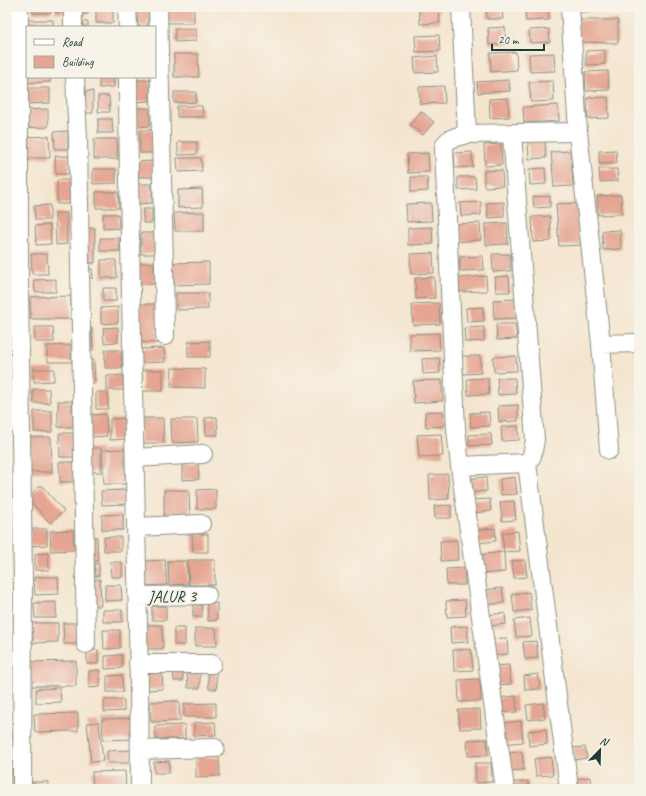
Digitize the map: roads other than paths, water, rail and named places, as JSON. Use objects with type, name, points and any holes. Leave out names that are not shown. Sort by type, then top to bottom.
[{"type":"street","points":[[19,7],[19,286],[23,574],[22,787]]},
{"type":"street","points":[[73,7],[73,26]]},
{"type":"street","points":[[128,7],[128,26]]},
{"type":"street","points":[[158,7],[165,336]]},
{"type":"street","points":[[461,7],[467,134]]},
{"type":"street","points":[[570,7],[578,132],[601,344],[609,450]]},
{"type":"street","points":[[75,78],[78,139],[86,644]]},
{"type":"street","points":[[128,78],[129,221],[135,458],[140,789]]},
{"type":"street","points":[[505,789],[456,429],[444,148],[445,144],[451,138],[467,134],[578,132]]},
{"type":"street","points":[[512,134],[535,440],[534,449],[527,463],[569,789]]},
{"type":"street","points":[[601,344],[639,343]]},
{"type":"street","points":[[135,458],[203,454]]},
{"type":"street","points":[[460,466],[527,463]]},
{"type":"street","points":[[136,526],[200,524]]},
{"type":"street","name":"JALUR 3","points":[[137,596],[207,595]]},
{"type":"street","points":[[138,664],[212,664]]},
{"type":"street","points":[[140,750],[215,748]]}]
